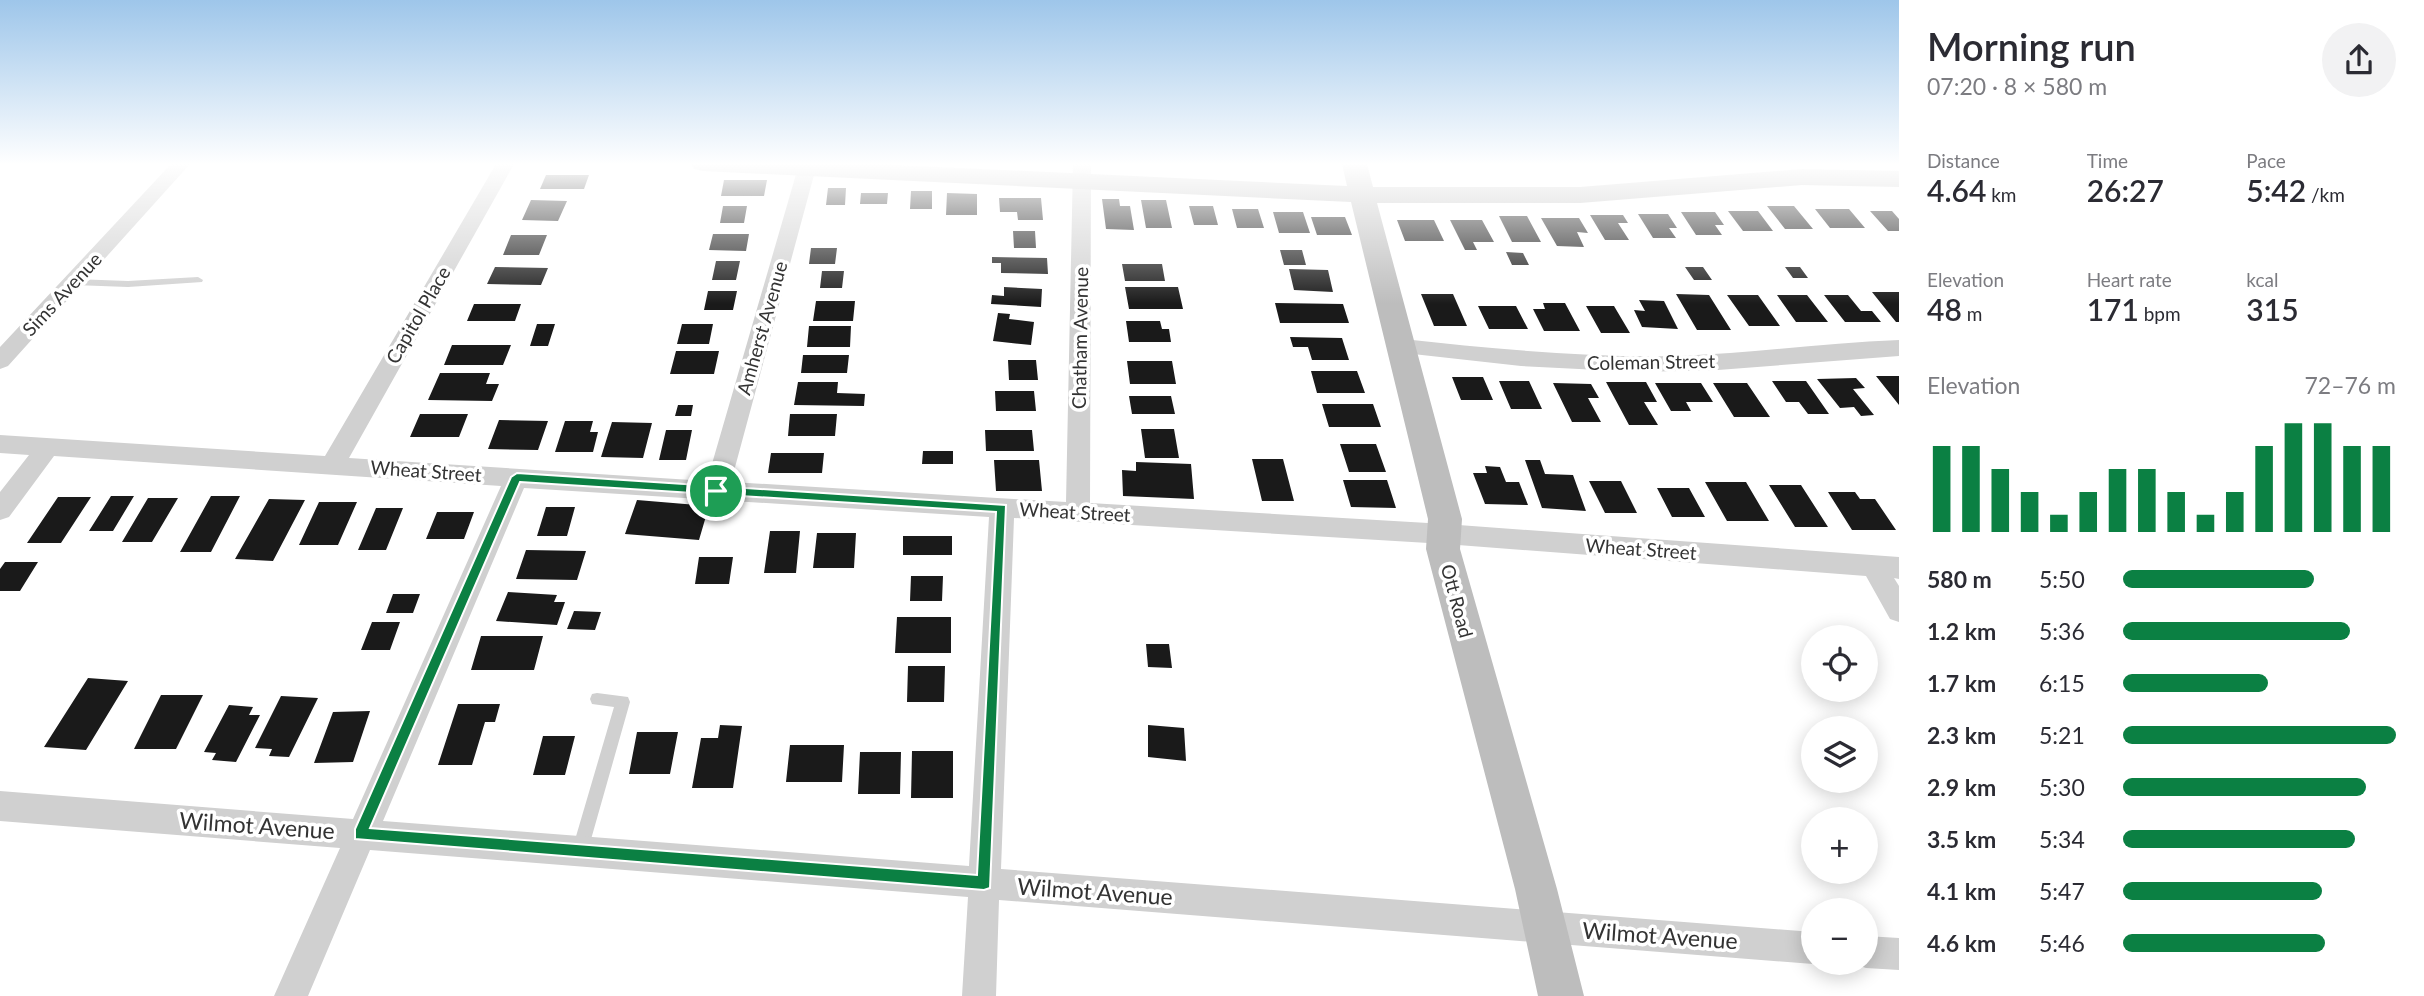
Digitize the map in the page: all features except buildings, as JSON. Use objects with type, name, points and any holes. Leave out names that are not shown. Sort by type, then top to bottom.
[{"type":"street","name":"Sims Avenue","points":[[0,361],[139,210]]},
{"type":"street","name":"Capitol Place","points":[[332,466],[478,210]]},
{"type":"street","name":"Amherst Avenue","points":[[716,491],[795,210]]},
{"type":"street","name":"Chatham Avenue","points":[[1078,512],[1082,210]]},
{"type":"street","name":"Ott Road","points":[[1366,210],[1445,519],[1443,549],[1545,927],[1561,996]]},
{"type":"street","name":"Coleman Street","points":[[1403,347],[1540,362],[1588,363],[1717,362],[1899,348]]},
{"type":"street","name":"Wheat Street","points":[[0,444],[716,491],[1444,534],[1887,567]]},
{"type":"street","points":[[0,510],[48,447]]},
{"type":"street","points":[[291,996],[517,477]]},
{"type":"street","points":[[979,996],[1002,508]]},
{"type":"street","points":[[1887,567],[1899,611]]},
{"type":"street","name":"Wilmot Avenue","points":[[0,806],[1801,947]]},
{"type":"street","points":[[1878,953],[1899,954]]},
{"type":"lane","points":[[74,282],[128,284],[198,281]]},
{"type":"lane","points":[[580,851],[623,702],[597,699]]},
{"type":"route","points":[[517,477],[716,491],[1002,508],[984,883],[360,834],[517,477]]}]
